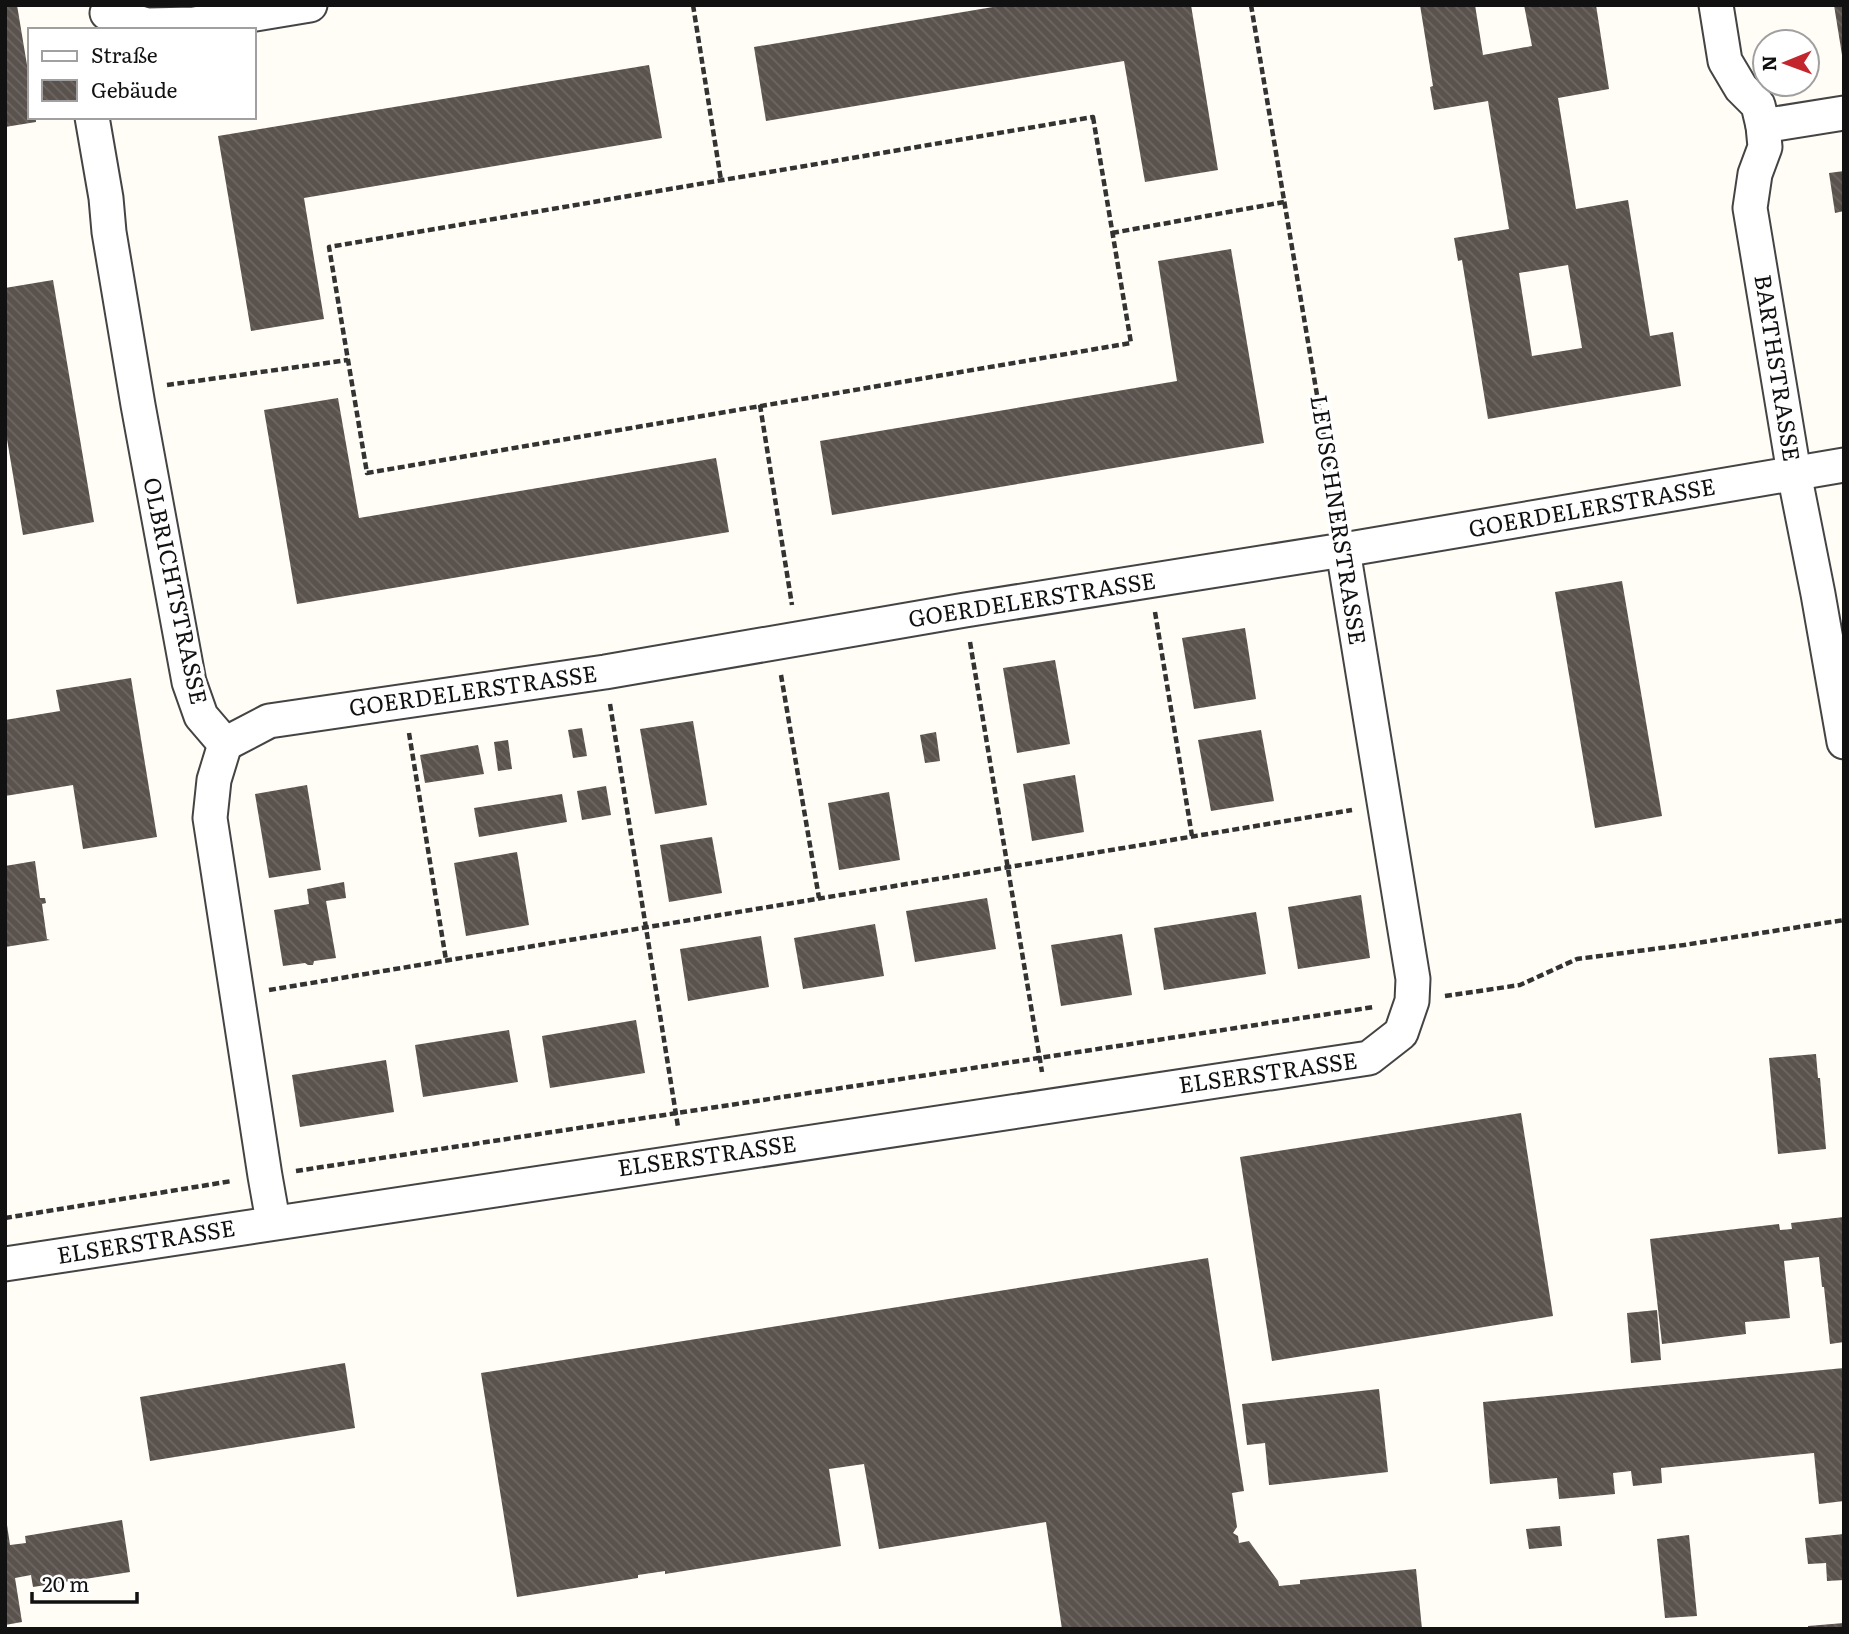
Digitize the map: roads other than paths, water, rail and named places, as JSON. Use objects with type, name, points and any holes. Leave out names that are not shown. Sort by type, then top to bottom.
[{"type":"street","points":[[102,16],[147,25],[194,24],[310,5]]},
{"type":"street","points":[[1716,5],[1726,61],[1741,88],[1758,105],[1763,125],[1844,113]]},
{"type":"street","name":"OLBRICHTSTRASSE","points":[[92,119],[135,389],[189,682],[201,716],[225,744]]},
{"type":"street","name":"BARTHSTRASSE","points":[[1763,125],[1765,148],[1755,174],[1750,208],[1794,473],[1844,742]]},
{"type":"street","name":"GOERDELERSTRASSE","points":[[225,744],[268,721],[605,672],[1844,465]]},
{"type":"street","name":"LEUSCHNERSTRASSE","points":[[1343,550],[1413,979],[1412,1001],[1401,1033]]},
{"type":"street","points":[[225,744],[214,780],[210,818],[273,1222]]},
{"type":"street","name":"ELSERSTRASSE","points":[[5,1264],[683,1159],[1369,1058],[1401,1033]]}]
